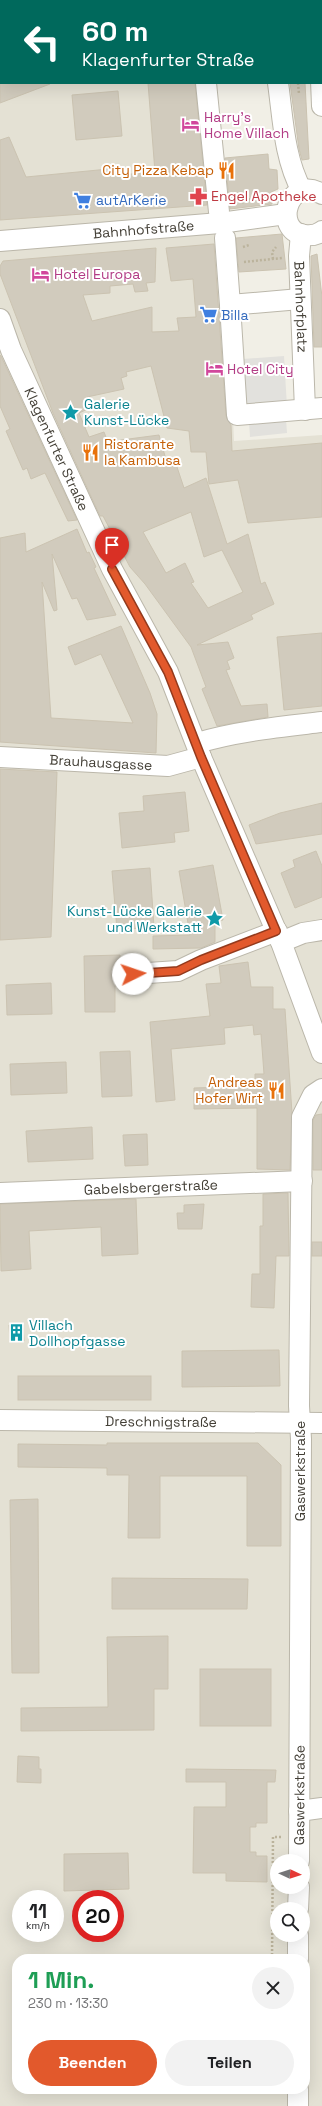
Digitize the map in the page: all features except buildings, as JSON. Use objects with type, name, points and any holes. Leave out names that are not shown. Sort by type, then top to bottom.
[{"type":"street","points":[[206,84],[219,212]]},
{"type":"street","points":[[278,84],[287,149],[295,178],[302,191]]},
{"type":"street","points":[[321,84],[322,106]]},
{"type":"street","points":[[322,192],[308,189],[293,196],[288,204],[286,214],[291,226],[301,234],[310,236],[322,231]]},
{"type":"street","name":"Bahnhofstraße","points":[[0,242],[220,222],[286,214]]},
{"type":"street","name":"Bahnhofplatz","points":[[301,234],[298,256],[300,299],[314,409]]},
{"type":"street","points":[[225,238],[237,415],[314,409]]},
{"type":"street","points":[[230,305],[300,299]]},
{"type":"street","name":"Klagenfurter Straße","points":[[0,319],[5,345],[112,569],[168,672],[199,750],[279,936],[322,1053]]},
{"type":"street","name":"Brauhausgasse","points":[[0,757],[168,766],[199,750],[216,737],[269,728],[322,722]]},
{"type":"street","points":[[133,974],[178,971],[201,960],[279,936],[322,930]]},
{"type":"street","name":"Gaswerkstraße","points":[[299,1854],[302,1117],[313,1095],[322,1089]]},
{"type":"street","name":"Gabelsbergerstraße","points":[[0,1193],[302,1181]]},
{"type":"street","name":"Dreschnigstraße","points":[[0,1420],[322,1423]]},
{"type":"street","points":[[299,1811],[322,1808]]},
{"type":"street","points":[[298,1942],[298,1954]]},
{"type":"street","points":[[298,2094],[298,2106]]},
{"type":"path","points":[[240,206],[244,200],[264,198]]},
{"type":"path","points":[[249,245],[243,246],[243,262],[284,258]]},
{"type":"path","points":[[273,259],[272,252],[276,246]]},
{"type":"path","points":[[272,1954],[273,1837],[285,1837]]},
{"type":"shaded area","points":[[0,84],[204,84],[230,349],[234,441],[322,435],[322,2106],[0,2106]]},
{"type":"shaded area","points":[[284,356],[287,407],[245,411],[243,359]]},
{"type":"shaded area","points":[[286,419],[287,433],[250,437],[249,422]]},
{"type":"place","name":"Harry's Home Villach","points":[[191,125]]},
{"type":"place","name":"City Pizza Kebap","points":[[227,170]]},
{"type":"place","name":"Engel Apotheke","points":[[198,196]]},
{"type":"place","name":"autArKerie","points":[[83,200]]},
{"type":"place","name":"Hotel Europa","points":[[41,274]]},
{"type":"place","name":"Billa","points":[[208,315]]},
{"type":"place","name":"Hotel City","points":[[214,369]]},
{"type":"place","name":"Galerie Kunst-Lücke","points":[[71,412]]},
{"type":"place","name":"Ristorante la Kambusa","points":[[91,452]]},
{"type":"place","name":"Kunst-Lücke Galerie und Werkstatt","points":[[215,919]]},
{"type":"place","name":"Andreas Hofer Wirt","points":[[276,1090]]},
{"type":"place","name":"Villach Dollhopfgasse","points":[[16,1333]]},
{"type":"route","points":[[112,569],[168,672],[197,743],[201,757],[276,931],[201,960],[178,971],[133,974]]}]
